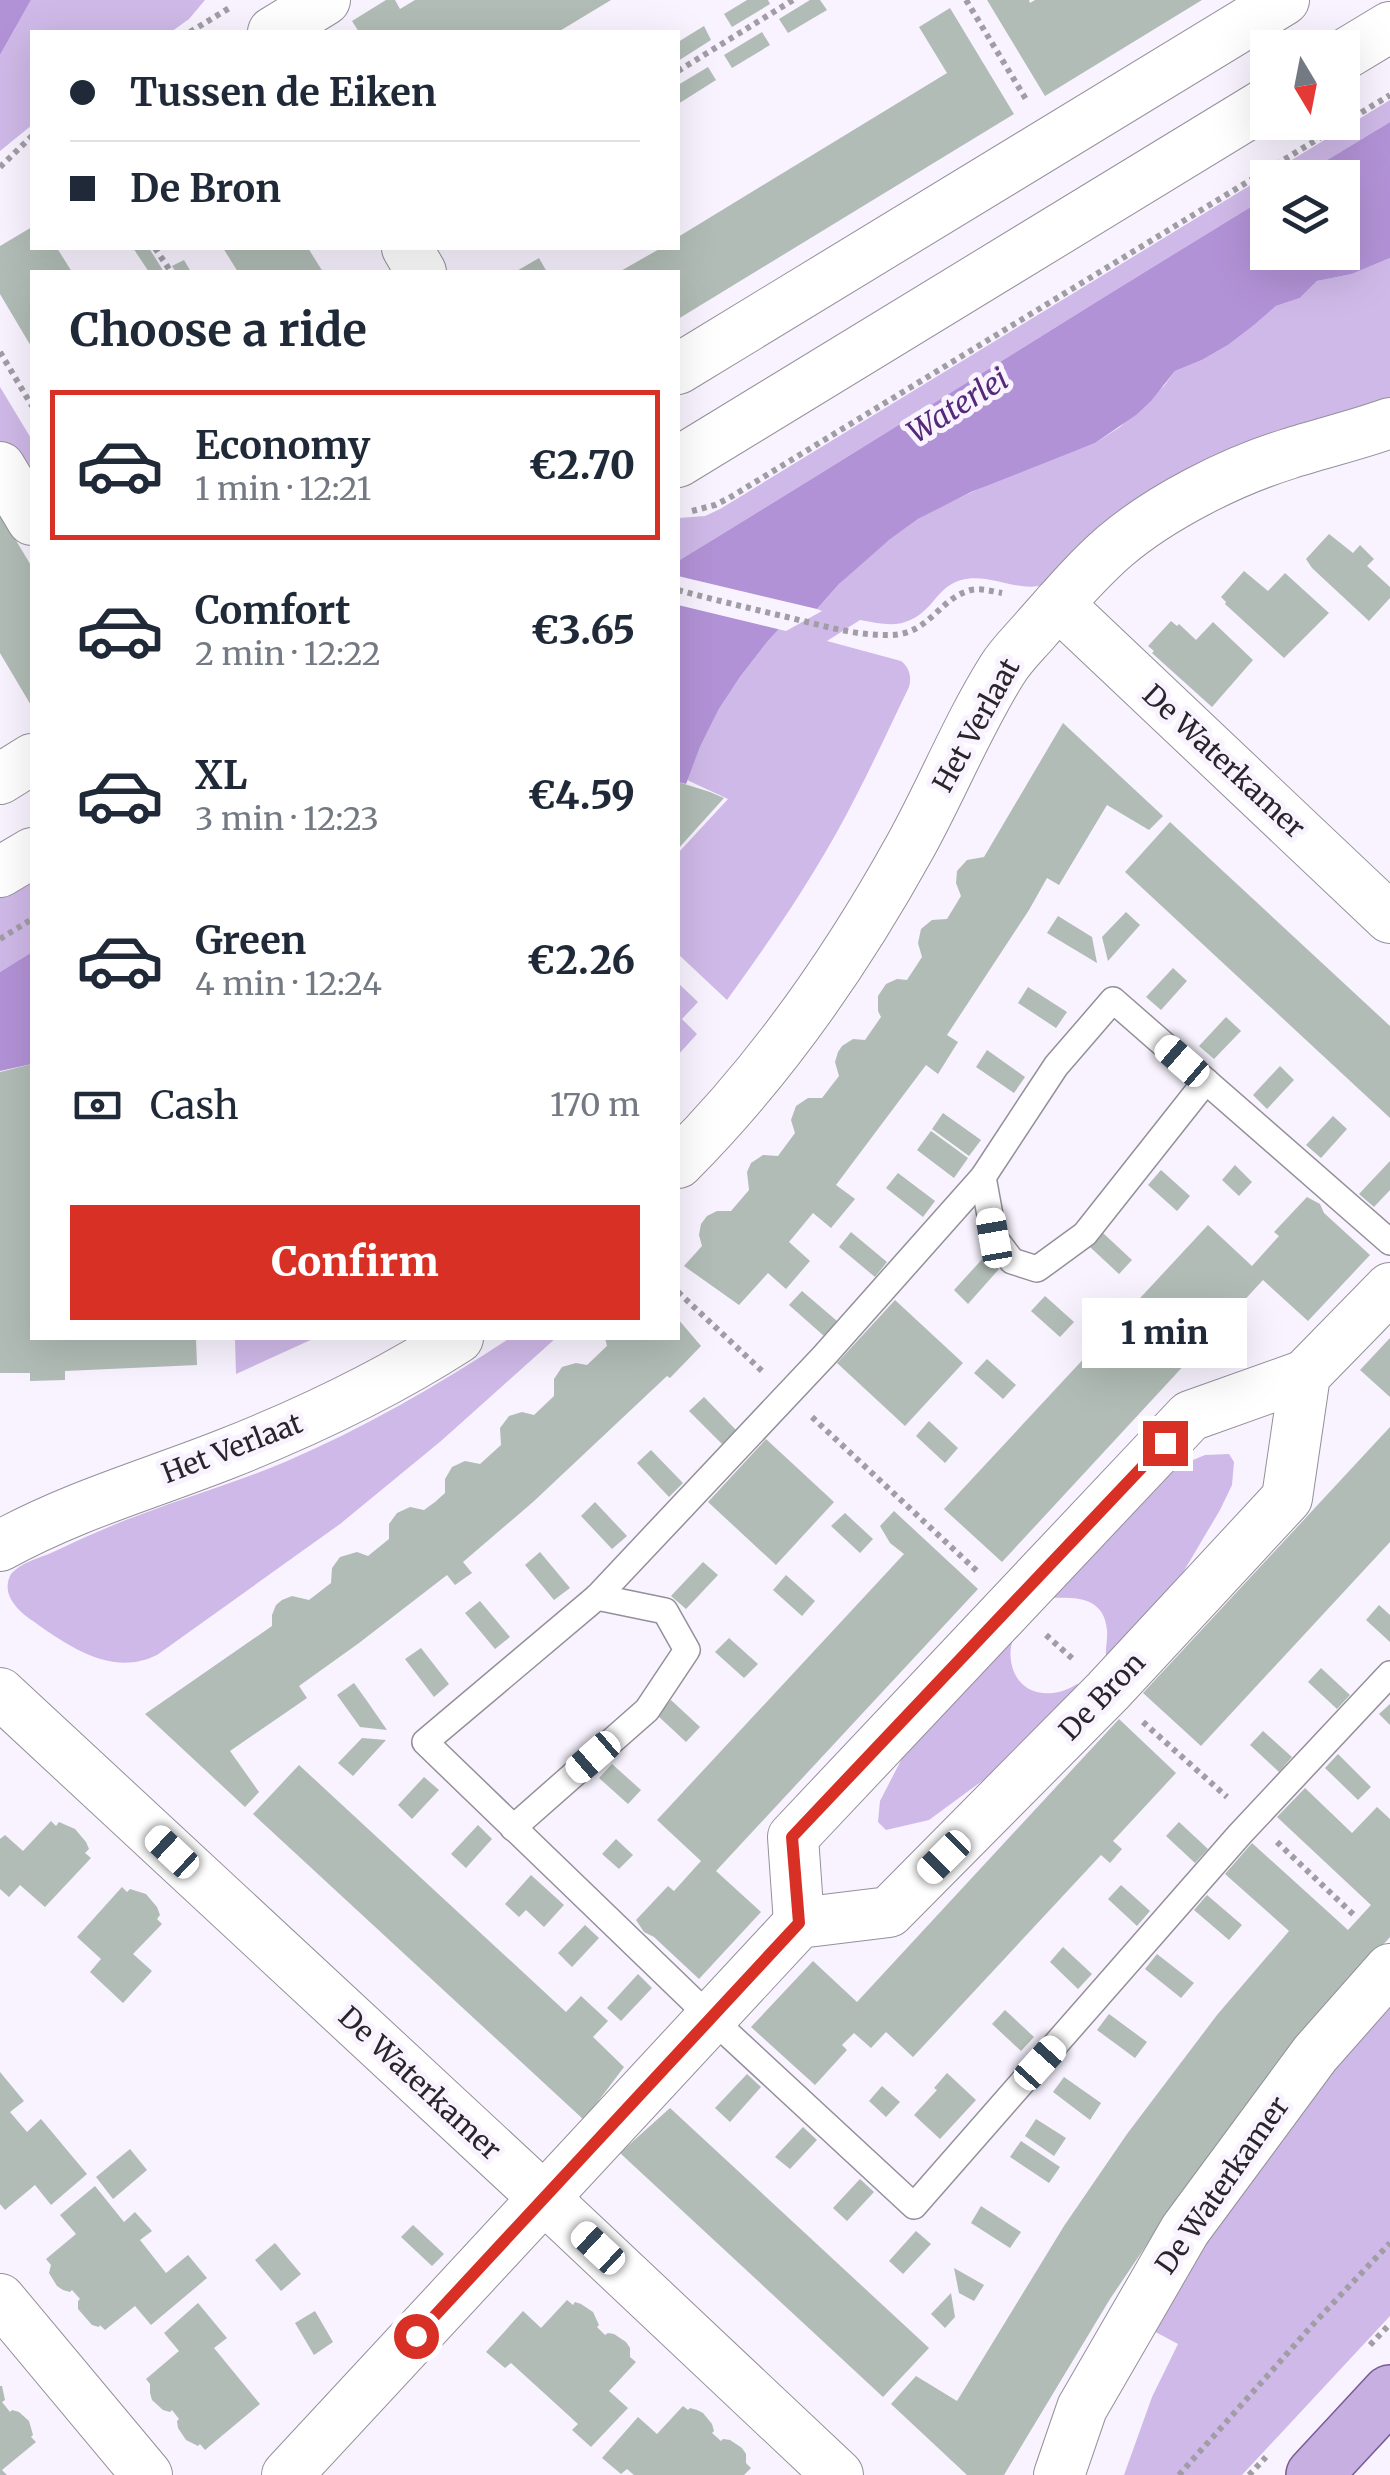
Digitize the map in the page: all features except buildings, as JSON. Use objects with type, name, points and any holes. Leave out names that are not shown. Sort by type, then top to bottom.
[{"type":"main road","points":[[1314,2475],[1390,2392]]},
{"type":"street","points":[[276,30],[325,0]]},
{"type":"street","points":[[680,368],[1284,0]]},
{"type":"street","points":[[1360,46],[1390,28]]},
{"type":"street","points":[[680,461],[1250,113]]},
{"type":"street","name":"Het Verlaat","points":[[680,1161],[790,1035],[839,964],[913,841],[1004,666],[1058,604],[1116,546],[1200,491],[1262,462],[1390,423]]},
{"type":"street","points":[[0,466],[30,517]]},
{"type":"street","name":"De Waterkamer","points":[[1058,604],[1390,918]]},
{"type":"street","points":[[0,779],[30,761]]},
{"type":"street","points":[[0,872],[30,854]]},
{"type":"street","points":[[287,2475],[799,1923],[792,1837],[1190,1416],[1305,1375],[1390,1288]]},
{"type":"street","name":"Het Verlaat","points":[[0,1546],[83,1506],[221,1456],[316,1416],[374,1388],[455,1340]]},
{"type":"street","name":"De Bron","points":[[799,1923],[889,1912],[1108,1692],[1287,1498],[1305,1375]]},
{"type":"street","name":"De Waterkamer","points":[[0,1693],[838,2475]]},
{"type":"street","name":"De Waterkamer","points":[[1059,2475],[1082,2408],[1185,2230],[1315,2054],[1390,1970]]},
{"type":"street","points":[[0,2299],[147,2475]]},
{"type":"lane","points":[[1390,1242],[1113,1000],[1056,1066],[982,1177],[824,1356],[596,1597],[425,1742],[711,2018],[914,2206],[1227,1849],[1390,1674]]},
{"type":"lane","points":[[982,1177],[994,1238],[1012,1261],[1036,1270],[1084,1234],[1206,1081]]},
{"type":"lane","points":[[513,1828],[646,1710],[687,1650],[665,1611],[596,1597]]},
{"type":"path","points":[[193,30],[241,0]]},
{"type":"path","points":[[680,70],[793,0]]},
{"type":"path","points":[[688,512],[729,498],[1390,95]]},
{"type":"path","points":[[0,167],[30,138]]},
{"type":"path","points":[[0,352],[30,403]]},
{"type":"path","points":[[680,590],[843,631],[891,635],[904,634],[927,622],[955,596],[969,591],[982,589],[1058,604]]},
{"type":"path","points":[[0,938],[30,920]]},
{"type":"path","points":[[1179,2475],[1390,2243]]},
{"type":"shaded area","points":[[31,0],[205,0],[174,30],[30,30],[30,127],[0,151],[0,55]]},
{"type":"shaded area","points":[[1390,100],[1390,122],[1327,160],[1292,160],[1324,140],[1360,140],[1360,118]]},
{"type":"shaded area","points":[[1250,185],[1250,208],[680,560],[680,518],[705,516]]},
{"type":"shaded area","points":[[1390,258],[1390,406],[1046,584],[961,580],[948,586],[923,612],[907,622],[860,620],[827,641],[901,661],[909,672],[909,687],[824,854],[727,1000],[680,956],[680,851],[728,799],[687,780],[719,709],[767,642],[779,629],[817,609],[876,549],[918,519],[1013,473],[1095,443],[1120,427],[1175,371],[1228,345],[1276,306],[1300,298],[1317,281],[1352,274]]},
{"type":"shaded area","points":[[0,387],[30,437],[30,493],[0,443]]},
{"type":"shaded area","points":[[30,869],[30,953],[0,972],[0,888]]},
{"type":"shaded area","points":[[680,985],[698,1002],[682,1019],[697,1034],[680,1053]]},
{"type":"shaded area","points":[[235,1340],[311,1340],[236,1374]]},
{"type":"shaded area","points":[[507,1340],[554,1340],[340,1524],[157,1655],[124,1663],[92,1656],[47,1631],[12,1601],[8,1581],[24,1564],[119,1523],[285,1462],[400,1405]]},
{"type":"shaded area","points":[[1229,1454],[1234,1462],[1232,1485],[1220,1510],[1172,1591],[1107,1663],[1107,1630],[1100,1611],[1087,1601],[1049,1598],[1174,1468],[1205,1455]]},
{"type":"shaded area","points":[[1021,1625],[1011,1652],[1019,1681],[1042,1693],[1060,1692],[1077,1684],[1084,1689],[1012,1759],[929,1820],[886,1830],[878,1822],[880,1801],[927,1710]]},
{"type":"shaded area","points":[[1390,2000],[1390,2316],[1242,2475],[1124,2475],[1152,2397],[1178,2344],[1148,2328],[1200,2239]]},
{"type":"water","points":[[0,0],[31,0],[0,55]]},
{"type":"water","name":"Waterlei","points":[[1390,122],[1390,258],[1352,274],[1317,281],[1300,298],[1276,306],[1228,345],[1175,371],[1136,415],[1095,443],[971,492],[918,519],[889,540],[817,609],[779,629],[767,642],[719,709],[686,784],[680,782],[680,560],[1250,208],[1250,270],[1360,270],[1360,160],[1327,160]]},
{"type":"water","points":[[30,953],[30,1064],[0,1071],[0,972]]},
{"type":"pier","points":[[680,576],[822,611],[786,631],[680,605]]},
{"type":"route","points":[[416,2336],[799,1923],[792,1837],[1165,1443]]}]
